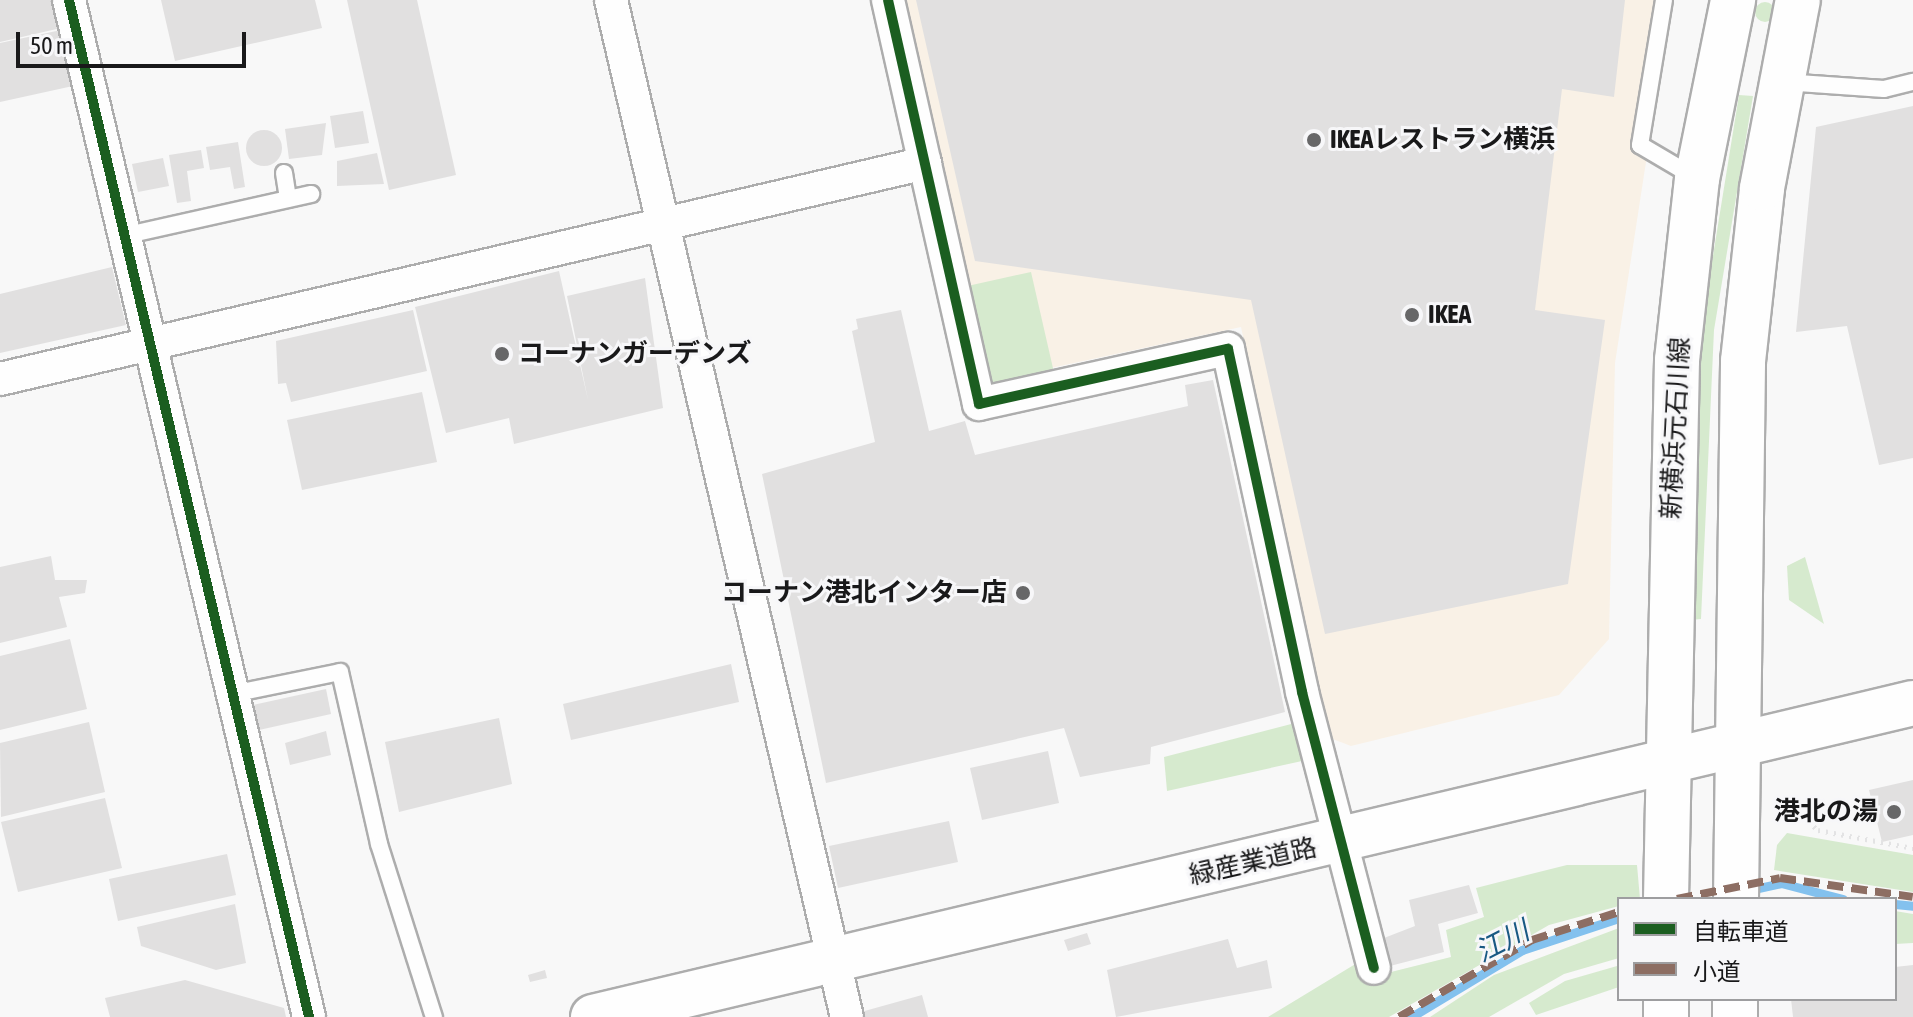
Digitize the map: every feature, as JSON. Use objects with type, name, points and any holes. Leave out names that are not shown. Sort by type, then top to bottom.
[{"type":"street","points":[[69,0],[309,1017]]},
{"type":"street","points":[[611,0],[666,224],[847,1017]]},
{"type":"street","points":[[888,0],[979,404],[1228,349],[1374,968]]},
{"type":"street","name":"新横浜元石川線","points":[[1666,880],[1677,360],[1697,179],[1733,0]]},
{"type":"street","points":[[1736,897],[1743,361],[1779,82],[1798,0]]},
{"type":"street","points":[[0,379],[925,163]]},
{"type":"street","name":"緑産業道路","points":[[593,1017],[1342,841],[1738,742],[1913,703]]},
{"type":"lane","points":[[1664,0],[1640,145],[1697,179]]},
{"type":"lane","points":[[1779,82],[1884,89],[1913,82]]},
{"type":"lane","points":[[284,173],[288,199]]},
{"type":"lane","points":[[123,236],[311,194]]},
{"type":"lane","points":[[232,694],[340,672],[379,844],[434,1017]]},
{"type":"path","points":[[1790,805],[1818,830],[1913,848]]},
{"type":"shaded area","name":"IKEA","points":[[902,0],[1671,0],[1615,363],[1609,639],[1559,695],[1351,746],[1330,738],[1241,327],[990,381]]},
{"type":"green space","points":[[1761,2],[1769,2],[1775,12],[1769,22],[1761,22],[1755,16],[1755,8]]},
{"type":"green space","points":[[1739,95],[1753,96],[1714,330],[1701,619],[1691,620],[1701,330]]},
{"type":"green space","points":[[1031,272],[1055,377],[987,392],[963,287]]},
{"type":"green space","points":[[1805,557],[1824,624],[1789,600],[1787,566]]},
{"type":"green space","points":[[1299,722],[1311,759],[1167,791],[1164,757]]},
{"type":"green space","points":[[1787,833],[1913,855],[1913,892],[1774,870],[1777,845]]},
{"type":"green space","points":[[1567,865],[1637,865],[1640,897],[1617,897],[1617,907],[1549,925],[1389,1017],[1268,1017],[1362,960],[1367,978],[1451,957],[1446,930],[1484,917],[1476,888]]},
{"type":"green space","points":[[1897,911],[1913,914],[1913,943],[1897,944]]},
{"type":"green space","points":[[1617,929],[1617,959],[1564,974],[1489,1017],[1430,1017],[1494,975]]},
{"type":"green space","points":[[1617,966],[1617,988],[1536,1015],[1529,1003],[1565,981]]},
{"type":"building","points":[[0,0],[54,0],[61,28],[0,42]]},
{"type":"building","points":[[161,0],[315,0],[322,28],[175,61]]},
{"type":"building","points":[[347,0],[417,0],[456,175],[389,190]]},
{"type":"building","name":"IKEA","points":[[916,0],[1625,0],[1614,97],[1562,89],[1535,310],[1605,320],[1568,584],[1325,634],[1251,300],[975,261]]},
{"type":"building","points":[[61,30],[73,86],[0,102],[0,43]]},
{"type":"building","points":[[1913,106],[1913,458],[1879,465],[1847,326],[1796,332],[1816,127]]},
{"type":"building","points":[[363,111],[369,143],[335,148],[330,116]]},
{"type":"building","points":[[326,123],[322,155],[289,159],[285,129]]},
{"type":"building","points":[[264,130],[276,136],[282,148],[276,160],[264,166],[252,160],[246,148],[252,136]]},
{"type":"building","points":[[238,142],[245,187],[234,189],[230,167],[210,170],[206,147]]},
{"type":"building","points":[[201,150],[204,168],[187,171],[191,201],[177,203],[169,155]]},
{"type":"building","points":[[377,153],[384,184],[337,186],[337,161]]},
{"type":"building","points":[[163,158],[169,186],[138,192],[132,164]]},
{"type":"building","points":[[112,267],[126,325],[0,353],[0,294]]},
{"type":"building","name":"コーナンガーデンズ","points":[[559,271],[588,400],[567,296],[645,278],[663,408],[514,444],[509,418],[446,433],[415,307]]},
{"type":"building","points":[[413,310],[427,371],[291,402],[286,383],[278,384],[276,341]]},
{"type":"building","name":"コーナン港北インター店","points":[[901,310],[929,431],[965,421],[975,455],[1188,406],[1185,385],[1213,380],[1285,712],[1151,747],[1150,764],[1080,777],[1064,728],[826,783],[762,474],[875,442],[852,331],[858,329],[856,319]]},
{"type":"building","points":[[422,392],[437,462],[302,490],[287,420]]},
{"type":"building","points":[[51,556],[55,580],[87,580],[85,593],[59,597],[67,627],[0,643],[0,567]]},
{"type":"building","points":[[70,639],[87,709],[0,730],[0,656]]},
{"type":"building","points":[[731,664],[739,702],[571,740],[563,704]]},
{"type":"building","points":[[326,689],[331,714],[259,730],[253,705]]},
{"type":"building","points":[[499,718],[512,784],[399,812],[385,742]]},
{"type":"building","points":[[89,722],[105,792],[1,817],[0,743]]},
{"type":"building","points":[[326,731],[331,755],[290,765],[285,743]]},
{"type":"building","points":[[1048,751],[1059,803],[982,820],[970,768]]},
{"type":"building","name":"港北の湯","points":[[1913,780],[1913,835],[1882,842],[1869,790]]},
{"type":"building","points":[[105,798],[122,868],[18,892],[1,822]]},
{"type":"building","points":[[949,821],[958,862],[838,888],[829,846]]},
{"type":"building","points":[[227,854],[236,895],[118,921],[109,879]]},
{"type":"building","points":[[1469,885],[1478,913],[1438,924],[1444,952],[1390,966],[1384,938],[1415,926],[1409,900]]},
{"type":"building","points":[[235,904],[246,963],[216,970],[141,946],[137,927]]},
{"type":"building","points":[[1087,933],[1091,944],[1068,951],[1064,940]]},
{"type":"building","points":[[1228,939],[1237,968],[1267,960],[1272,988],[1116,1017],[1107,970]]},
{"type":"building","points":[[1913,965],[1913,1017],[1793,1017],[1791,1001],[1897,1001],[1897,967]]},
{"type":"building","points":[[545,970],[547,978],[530,982],[528,975]]},
{"type":"building","points":[[185,980],[284,1008],[286,1017],[110,1017],[105,998]]},
{"type":"building","points":[[922,995],[928,1017],[862,1017],[861,1012]]},
{"type":"waterway","name":"江川","points":[[1749,890],[1781,883],[1835,897]]},
{"type":"waterway","name":"江川","points":[[1897,904],[1913,906]]},
{"type":"waterway","name":"江川","points":[[1411,1017],[1522,950],[1617,919]]},
{"type":"marked path","points":[[1687,897],[1780,878],[1913,897]]},
{"type":"marked path","points":[[1399,1017],[1532,940],[1617,913]]},
{"type":"cycle path","points":[[69,0],[309,1017]]},
{"type":"cycle path","points":[[888,0],[979,404],[1228,349],[1302,692],[1374,968]]},
{"type":"place","name":"IKEAレストラン横浜","points":[[1314,140]]},
{"type":"place","name":"IKEA","points":[[1412,315]]},
{"type":"place","name":"コーナンガーデンズ","points":[[502,354]]},
{"type":"place","name":"コーナン港北インター店","points":[[1023,593]]},
{"type":"place","name":"港北の湯","points":[[1894,812]]}]
